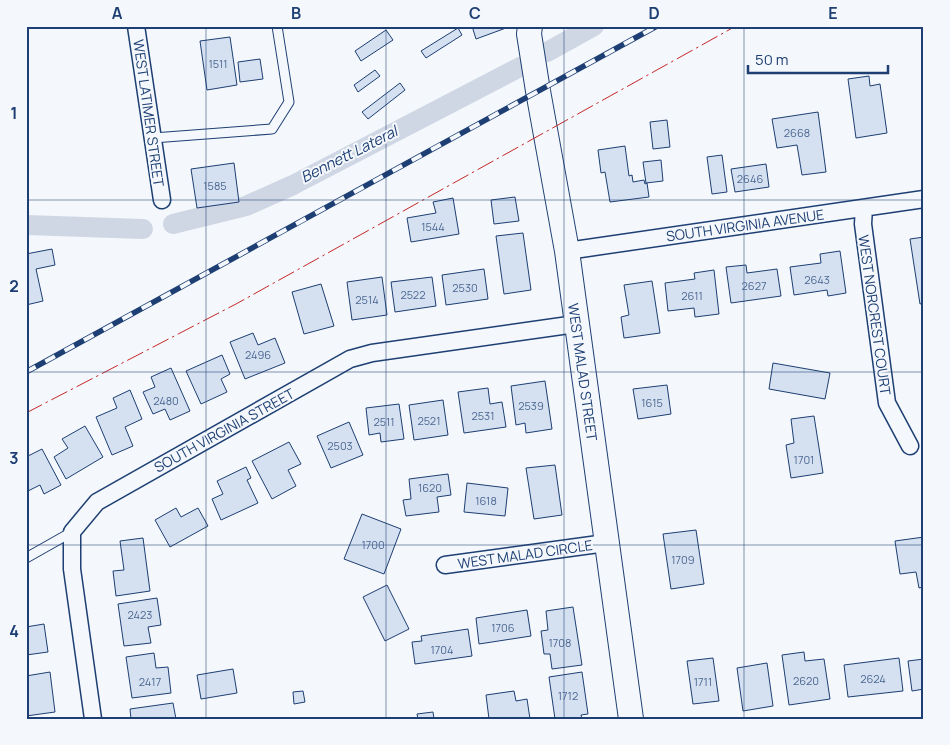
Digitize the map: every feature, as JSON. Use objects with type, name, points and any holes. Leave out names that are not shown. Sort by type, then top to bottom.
[{"type":"street","name":"WEST MALAD STREET","points":[[530,26],[529,34],[538,91],[567,251],[630,719]]},
{"type":"street","name":"WEST LATIMER STREET","points":[[140,27],[152,138],[162,200]]},
{"type":"street","name":"SOUTH VIRGINIA AVENUE","points":[[567,251],[924,199]]},
{"type":"street","name":"WEST NORCREST COURT","points":[[864,208],[863,224],[887,403],[910,446]]},
{"type":"street","name":"SOUTH VIRGINIA STREET","points":[[72,532],[97,502],[350,359],[372,352],[576,324]]},
{"type":"street","points":[[72,532],[72,569],[94,719]]},
{"type":"street","name":"WEST MALAD CIRCLE","points":[[445,565],[606,543]]},
{"type":"lane","points":[[152,138],[272,129],[289,102],[277,26]]},
{"type":"lane","points":[[26,558],[72,532]]},
{"type":"building","points":[[472,26],[506,26],[506,28],[476,39]]},
{"type":"building","points":[[458,28],[462,35],[426,58],[421,51]]},
{"type":"building","points":[[386,30],[393,40],[361,61],[355,51]]},
{"type":"building","points":[[230,37],[237,85],[207,90],[200,41]]},
{"type":"building","points":[[260,59],[263,79],[240,82],[238,62]]},
{"type":"building","points":[[375,70],[380,76],[358,92],[354,85]]},
{"type":"building","points":[[869,76],[870,86],[880,84],[887,133],[856,138],[848,79]]},
{"type":"building","points":[[400,83],[405,90],[368,119],[362,112]]},
{"type":"building","points":[[818,112],[826,172],[802,175],[797,145],[777,148],[772,119]]},
{"type":"building","points":[[667,120],[670,147],[653,149],[650,122]]},
{"type":"building","points":[[625,146],[629,176],[632,175],[633,182],[644,180],[645,184],[647,183],[649,197],[610,202],[605,172],[601,173],[598,150]]},
{"type":"building","points":[[722,155],[727,192],[712,194],[707,157]]},
{"type":"building","points":[[661,160],[663,181],[646,183],[643,162]]},
{"type":"building","points":[[234,163],[239,202],[197,208],[191,169]]},
{"type":"building","points":[[766,164],[769,187],[735,192],[731,169]]},
{"type":"building","points":[[515,197],[519,221],[494,224],[491,200]]},
{"type":"building","points":[[453,198],[459,234],[411,242],[407,218],[436,213],[433,202]]},
{"type":"building","points":[[523,233],[531,290],[504,294],[496,236]]},
{"type":"building","points":[[924,237],[924,303],[920,304],[910,239]]},
{"type":"building","points":[[52,249],[55,265],[36,269],[43,301],[26,305],[26,254]]},
{"type":"building","points":[[840,251],[846,293],[828,296],[827,290],[794,295],[790,267],[821,263],[820,254]]},
{"type":"building","points":[[746,265],[747,273],[777,269],[781,296],[731,303],[726,267]]},
{"type":"building","points":[[484,269],[488,299],[446,305],[442,275]]},
{"type":"building","points":[[714,270],[719,314],[695,317],[694,308],[668,311],[665,283],[695,279],[694,273]]},
{"type":"building","points":[[382,277],[387,315],[352,320],[347,282]]},
{"type":"building","points":[[432,277],[436,306],[395,312],[391,282]]},
{"type":"building","points":[[652,281],[660,333],[624,338],[621,317],[629,315],[624,285]]},
{"type":"building","points":[[321,284],[334,326],[304,334],[292,292]]},
{"type":"building","points":[[253,333],[258,345],[275,338],[285,363],[245,379],[230,342]]},
{"type":"building","points":[[222,355],[230,374],[221,379],[227,392],[201,404],[186,371]]},
{"type":"building","points":[[773,363],[830,373],[825,399],[769,389]]},
{"type":"building","points":[[171,368],[190,411],[170,420],[165,409],[153,414],[143,392],[155,387],[151,377]]},
{"type":"building","points":[[545,381],[552,429],[526,433],[525,423],[516,425],[511,386]]},
{"type":"building","points":[[667,385],[671,414],[638,419],[633,389]]},
{"type":"building","points":[[488,388],[490,404],[502,402],[506,427],[464,433],[458,392]]},
{"type":"building","points":[[130,390],[142,419],[125,427],[133,446],[112,455],[96,417],[117,408],[113,398]]},
{"type":"building","points":[[443,400],[448,435],[414,440],[409,405]]},
{"type":"building","points":[[399,404],[404,439],[381,442],[380,433],[369,435],[366,408]]},
{"type":"building","points":[[814,416],[823,473],[791,478],[786,445],[794,443],[791,419]]},
{"type":"building","points":[[349,422],[363,455],[331,468],[317,436]]},
{"type":"building","points":[[85,426],[103,457],[66,479],[54,457],[68,448],[62,439]]},
{"type":"building","points":[[289,442],[301,464],[288,470],[296,486],[272,499],[252,461]]},
{"type":"building","points":[[42,449],[61,485],[44,494],[40,485],[26,492],[26,457]]},
{"type":"building","points":[[555,465],[562,515],[534,519],[526,468]]},
{"type":"building","points":[[246,467],[251,478],[247,480],[258,503],[221,520],[212,499],[223,494],[217,481]]},
{"type":"building","points":[[448,474],[451,495],[437,497],[439,512],[406,516],[403,500],[411,499],[409,479]]},
{"type":"building","points":[[467,483],[508,488],[505,516],[464,512]]},
{"type":"building","points":[[176,508],[181,517],[198,508],[208,526],[170,547],[155,520]]},
{"type":"building","points":[[362,514],[401,529],[384,574],[344,559]]},
{"type":"building","points":[[696,530],[704,584],[671,589],[663,534]]},
{"type":"building","points":[[924,537],[924,587],[919,588],[916,572],[900,574],[895,541]]},
{"type":"building","points":[[143,538],[150,591],[116,596],[113,571],[124,570],[120,541]]},
{"type":"building","points":[[387,585],[409,629],[385,641],[363,597]]},
{"type":"building","points":[[157,598],[161,625],[148,627],[151,643],[124,646],[118,604]]},
{"type":"building","points":[[573,607],[582,665],[552,669],[550,654],[544,654],[541,631],[548,630],[546,611]]},
{"type":"building","points":[[527,610],[531,636],[479,644],[476,618]]},
{"type":"building","points":[[44,624],[48,652],[26,655],[26,627]]},
{"type":"building","points":[[468,629],[472,656],[415,664],[412,642],[422,641],[421,636]]},
{"type":"building","points":[[804,652],[805,661],[824,659],[830,699],[789,705],[782,655]]},
{"type":"building","points":[[154,653],[156,668],[168,667],[171,693],[132,698],[126,657]]},
{"type":"building","points":[[713,658],[719,701],[693,704],[687,661]]},
{"type":"building","points":[[899,658],[903,691],[848,697],[844,665]]},
{"type":"building","points":[[924,659],[924,689],[912,691],[908,661]]},
{"type":"building","points":[[767,663],[773,706],[743,711],[737,668]]},
{"type":"building","points":[[233,669],[237,693],[201,699],[197,675]]},
{"type":"building","points":[[50,672],[55,712],[26,716],[26,676]]},
{"type":"building","points":[[582,672],[588,714],[581,715],[582,719],[555,719],[549,677]]},
{"type":"building","points":[[303,691],[305,702],[294,704],[293,692]]},
{"type":"building","points":[[514,691],[516,701],[527,699],[530,719],[489,719],[486,695]]},
{"type":"building","points":[[173,703],[176,719],[131,719],[130,709]]},
{"type":"building","points":[[433,712],[434,719],[418,719],[417,714]]},
{"type":"waterway","name":"Bennett Lateral","points":[[547,52],[594,26]]},
{"type":"waterway","name":"Bennett Lateral","points":[[173,224],[246,206],[293,185],[520,67]]},
{"type":"waterway","name":"Bennett Lateral","points":[[26,225],[143,229]]},
{"type":"railway","points":[[26,372],[657,26]]},
{"type":"power","points":[[26,413],[236,304],[736,26]]}]
